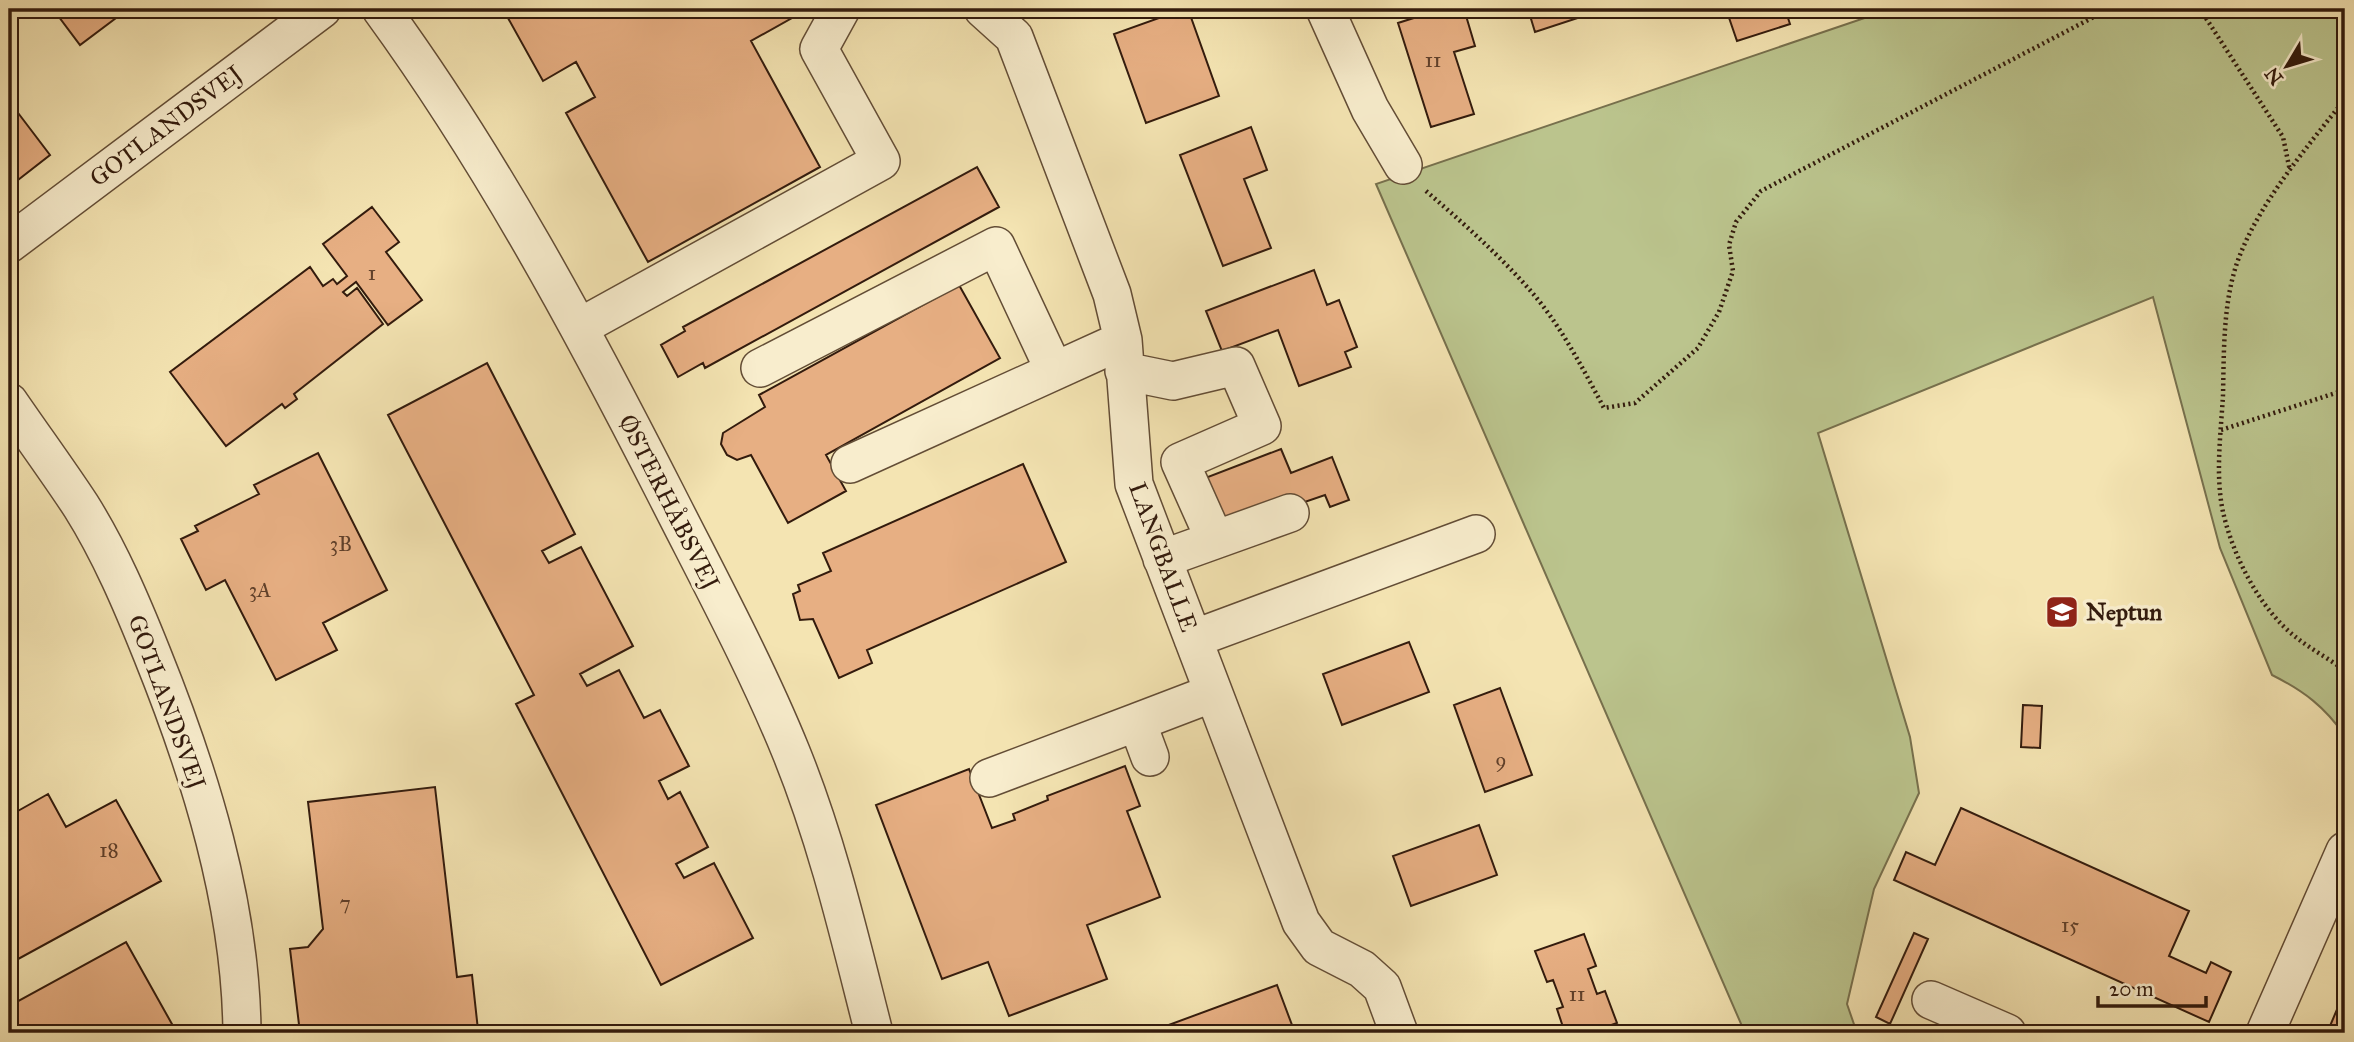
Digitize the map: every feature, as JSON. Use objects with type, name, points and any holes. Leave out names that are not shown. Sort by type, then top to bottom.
[{"type":"street","name":"GOTLANDSVEJ","points":[[9,244],[322,9]]},
{"type":"street","name":"ØSTERHÅBSVEJ","points":[[381,9],[427,72],[580,327],[698,555],[791,752],[826,852],[874,1033]]},
{"type":"street","points":[[580,327],[881,161],[819,49],[841,9]]},
{"type":"street","name":"LANGBALLE","points":[[984,9],[1014,37],[1112,294],[1123,355],[1134,484],[1301,922],[1319,947],[1362,969],[1382,987],[1399,1033]]},
{"type":"street","points":[[1325,9],[1370,109],[1402,165]]},
{"type":"street","points":[[760,368],[996,246],[1054,370]]},
{"type":"street","points":[[850,464],[1054,370],[1123,355],[1174,381],[1236,366],[1262,426],[1180,462],[1214,538]]},
{"type":"street","name":"GOTLANDSVEJ","points":[[9,402],[82,508],[132,606],[174,709],[213,831],[231,923],[242,1005],[242,1033]]},
{"type":"street","points":[[1162,559],[1214,538],[1290,513]]},
{"type":"street","points":[[1193,639],[1476,534]]},
{"type":"street","points":[[989,778],[1213,693]]},
{"type":"street","points":[[1137,722],[1150,757]]},
{"type":"street","points":[[2265,1033],[2345,851]]},
{"type":"street","points":[[1931,1000],[2007,1033]]},
{"type":"path","points":[[1402,165],[1417,183],[1490,248],[1530,290],[1568,342],[1604,408],[1634,403],[1698,348],[1719,312],[1733,271],[1729,245],[1735,222],[1761,191],[2109,9]]},
{"type":"path","points":[[2200,9],[2283,137],[2290,172]]},
{"type":"path","points":[[2345,99],[2290,172],[2252,231],[2237,264],[2225,326],[2221,430],[2222,510],[2240,558],[2272,613],[2296,638],[2345,671]]},
{"type":"path","points":[[2221,430],[2345,390]]},
{"type":"green space","points":[[1891,9],[2345,9],[2345,236],[2337,243],[2345,270],[2345,736],[2330,716],[2313,701],[2272,675],[2220,548],[2153,297],[1818,433],[1910,737],[1919,793],[1874,889],[1847,1004],[1857,1033],[1745,1033],[1376,184]]},
{"type":"building","points":[[53,9],[116,9],[120,15],[80,45]]},
{"type":"building","points":[[503,9],[808,9],[751,41],[820,167],[648,262],[566,113],[595,97],[576,62],[543,81]]},
{"type":"building","points":[[1188,9],[1219,96],[1146,123],[1114,34]]},
{"type":"building","points":[[1418,9],[1464,9],[1475,46],[1454,52],[1474,114],[1431,127],[1398,23],[1420,16]]},
{"type":"building","points":[[1528,9],[1605,9],[1535,32]]},
{"type":"building","points":[[1726,9],[1785,9],[1790,24],[1737,41]]},
{"type":"building","points":[[9,101],[50,155],[9,187]]},
{"type":"building","points":[[1251,127],[1267,170],[1244,179],[1271,248],[1223,266],[1180,155]]},
{"type":"building","points":[[977,167],[999,207],[705,368],[703,363],[678,377],[661,345],[685,331],[683,327]]},
{"type":"building","points":[[372,207],[399,242],[386,252],[422,300],[388,325],[356,282],[343,292],[347,296],[357,288],[383,324],[294,394],[297,399],[285,408],[282,404],[226,446],[170,372],[310,267],[323,286],[333,279],[337,284],[347,276],[323,244]]},
{"type":"building","points":[[1314,270],[1327,305],[1339,300],[1357,347],[1345,352],[1351,367],[1299,386],[1278,330],[1222,351],[1206,311]]},
{"type":"building","points":[[959,285],[1000,358],[826,455],[846,491],[788,523],[751,455],[737,460],[727,455],[721,444],[723,433],[765,407],[759,395]]},
{"type":"building","points":[[487,363],[575,534],[542,551],[549,563],[581,547],[633,646],[580,674],[587,686],[619,670],[644,718],[660,710],[689,766],[659,781],[668,799],[680,792],[708,847],[676,864],[684,878],[714,863],[753,938],[661,985],[516,704],[534,695],[388,415]]},
{"type":"building","points":[[1281,449],[1291,473],[1332,457],[1349,500],[1330,507],[1325,495],[1220,531],[1200,480]]},
{"type":"building","points":[[318,453],[387,590],[323,623],[337,650],[276,680],[225,580],[206,590],[181,539],[198,531],[195,526],[259,494],[254,485]]},
{"type":"building","points":[[1023,464],[1066,562],[867,650],[872,663],[839,678],[813,619],[800,620],[793,594],[800,591],[798,585],[831,571],[823,553]]},
{"type":"building","points":[[1409,642],[1429,692],[1342,725],[1323,674]]},
{"type":"building","points":[[1500,688],[1532,775],[1485,792],[1454,705]]},
{"type":"building","points":[[2023,705],[2042,706],[2040,748],[2021,747]]},
{"type":"building","points":[[1125,766],[1140,806],[1127,811],[1160,897],[1087,925],[1107,979],[1009,1016],[988,962],[942,979],[876,805],[969,769],[992,828],[1015,820],[1013,814],[1048,800],[1047,796]]},
{"type":"building","points":[[435,787],[457,977],[472,975],[478,1030],[459,1033],[300,1033],[290,949],[308,947],[323,929],[308,802]]},
{"type":"building","points":[[48,794],[66,827],[116,800],[161,881],[9,964],[9,816]]},
{"type":"building","points":[[1961,808],[2189,911],[2169,956],[2206,973],[2211,962],[2231,972],[2209,1022],[1894,880],[1906,852],[1935,865]]},
{"type":"building","points":[[1479,825],[1497,875],[1411,906],[1393,856]]},
{"type":"building","points":[[1914,933],[1928,939],[1890,1024],[1876,1017]]},
{"type":"building","points":[[1584,934],[1596,966],[1588,969],[1597,994],[1605,991],[1617,1023],[1589,1033],[1565,1033],[1557,1009],[1563,1007],[1553,980],[1547,982],[1535,951]]},
{"type":"building","points":[[126,942],[177,1033],[9,1033],[9,1006]]},
{"type":"building","points":[[1277,985],[1295,1033],[1147,1033]]},
{"type":"building","points":[[2344,993],[2345,1033],[2327,1033]]},
{"type":"place","name":"Neptun","points":[[2062,612]]}]
